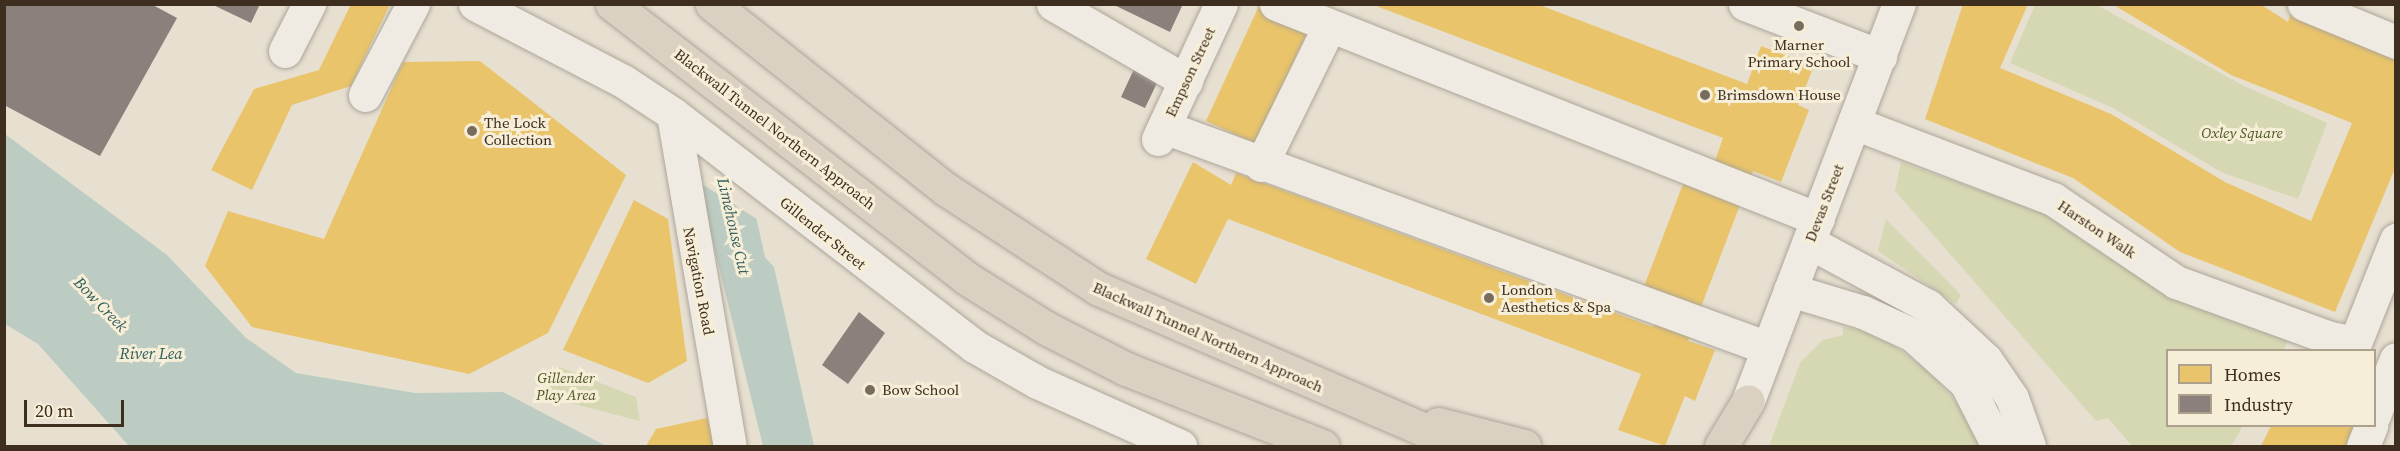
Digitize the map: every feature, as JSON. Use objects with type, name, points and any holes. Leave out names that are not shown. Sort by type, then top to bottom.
[{"type":"highway","name":"Blackwall Tunnel Northern Approach","points":[[612,4],[966,278],[1046,328],[1126,369],[1322,447]]},
{"type":"highway","name":"Blackwall Tunnel Northern Approach","points":[[712,4],[948,190],[1089,284],[1462,447]]},
{"type":"highway","points":[[1721,447],[1748,401]]},
{"type":"highway","points":[[1737,447],[1748,401]]},
{"type":"highway","points":[[1361,403],[1524,447]]},
{"type":"street","points":[[285,51],[309,4]]},
{"type":"street","points":[[365,96],[413,4]]},
{"type":"street","name":"Gillender Street","points":[[475,4],[623,81],[676,117],[974,346],[1037,382],[1180,447]]},
{"type":"street","name":"Empson Street","points":[[1221,4],[1161,133],[1261,165]]},
{"type":"street","points":[[1276,4],[1813,231],[1928,306],[1986,360],[2012,398],[2029,447]]},
{"type":"street","points":[[1745,4],[1880,56]]},
{"type":"street","name":"Devas Street","points":[[1748,401],[1899,4]]},
{"type":"street","points":[[2304,4],[2396,42]]},
{"type":"street","points":[[1053,5],[1186,81]]},
{"type":"street","points":[[1329,27],[1261,165],[1427,220],[1768,348]]},
{"type":"street","name":"Navigation Road","points":[[676,117],[730,447]]},
{"type":"street","name":"Harston Walk","points":[[1854,123],[2053,199],[2176,282],[2302,330],[2371,349]]},
{"type":"street","points":[[2355,343],[2396,240]]},
{"type":"street","points":[[1790,290],[1863,312],[1913,335],[1966,382],[1998,447]]},
{"type":"street","name":"Harston Walk","points":[[2376,351],[2396,358]]},
{"type":"street","points":[[2376,410],[2396,358]]},
{"type":"street","points":[[2363,447],[2371,427]]},
{"type":"green space","name":"Oxley Square","points":[[2035,5],[2097,5],[2244,86],[2327,123],[2298,199],[2221,172],[2113,108],[2010,63]]},
{"type":"green space","points":[[1901,162],[2049,215],[2289,339],[2284,349],[2166,349],[2166,427],[2242,427],[2231,446],[2132,446],[2108,418],[2096,421],[1895,191]]},
{"type":"green space","points":[[1886,219],[1961,295],[1956,304],[1878,251]]},
{"type":"green space","points":[[1843,327],[1878,334],[1926,369],[1957,402],[1983,446],[1769,446],[1800,363],[1823,340],[1843,335]]},
{"type":"green space","name":"Gillender Play Area","points":[[557,366],[636,397],[640,421],[543,396]]},
{"type":"water","name":"Limehouse Cut","points":[[709,5],[765,257],[774,267],[814,446],[763,446],[698,182]]},
{"type":"water","name":"River Lea","points":[[5,134],[167,255],[246,338],[296,373],[415,393],[503,392],[606,446],[129,446],[38,344],[5,324]]},
{"type":"pier","points":[[654,4],[712,4],[760,221],[694,179]]},
{"type":"building: Homes","points":[[351,4],[390,4],[351,86],[292,105],[252,190],[211,170],[254,89],[319,70]]},
{"type":"building: Homes","points":[[1371,4],[1537,4],[1747,84],[1761,46],[1814,66],[1798,105],[1809,110],[1781,182],[1753,171],[1688,341],[1715,350],[1695,401],[1685,396],[1665,446],[1618,430],[1641,374],[1228,219],[1196,284],[1146,259],[1193,162],[1231,185],[1236,173],[1653,327],[1660,309],[1640,297],[1683,184],[1704,192],[1723,138]]},
{"type":"building: Homes","points":[[1963,4],[2028,4],[2000,68],[2111,114],[2225,182],[2311,221],[2352,123],[2231,75],[2112,4],[2260,4],[2288,22],[2293,7],[2396,48],[2396,166],[2335,312],[2180,252],[2073,178],[1925,119]]},
{"type":"building: Homes","points":[[1258,8],[1308,31],[1256,144],[1206,121]]},
{"type":"building: Homes","points":[[480,61],[626,175],[548,333],[469,374],[252,327],[205,266],[228,211],[324,239],[403,62]]},
{"type":"building: Homes","points":[[634,200],[668,219],[687,361],[648,383],[563,350]]},
{"type":"building: Homes","points":[[707,418],[716,446],[646,446],[656,429]]},
{"type":"building: Homes","points":[[2270,427],[2356,427],[2348,446],[2261,446]]},
{"type":"building: Industry","points":[[4,4],[151,4],[177,18],[100,156],[4,105]]},
{"type":"building: Industry","points":[[211,4],[260,4],[251,23]]},
{"type":"building: Industry","points":[[1112,4],[1183,4],[1170,32]]},
{"type":"building: Industry","points":[[1135,67],[1159,79],[1145,108],[1121,97]]},
{"type":"building: Industry","points":[[859,312],[885,333],[848,384],[822,365]]},
{"type":"place","name":"Marner Primary School","points":[[1799,26]]},
{"type":"place","name":"Brimsdown House","points":[[1705,95]]},
{"type":"place","name":"The Lock Collection","points":[[472,131]]},
{"type":"place","name":"London Aesthetics & Spa","points":[[1489,298]]},
{"type":"place","name":"Bow School","points":[[870,390]]},
{"type":"water label","name":"Bow Creek","points":[[101,304]]}]
